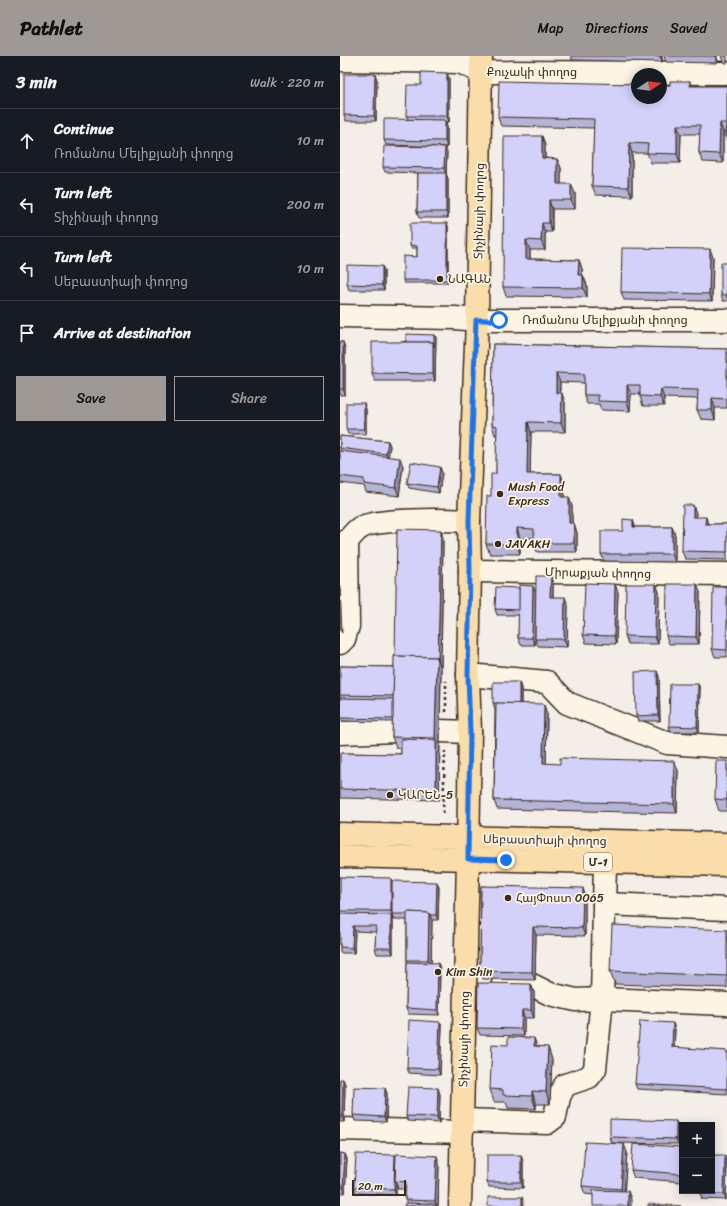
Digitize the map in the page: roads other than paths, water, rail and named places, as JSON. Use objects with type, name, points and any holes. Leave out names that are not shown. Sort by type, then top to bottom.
[{"type":"main road","name":"Տիչինայի փողոց","points":[[460,1206],[470,732],[468,675],[470,571],[469,521],[476,320],[481,64]]},
{"type":"main road","name":"Սեբաստիայի փողոց","points":[[340,834],[605,862],[727,865]]},
{"type":"main road","name":"Սեբաստիայի փողոց","points":[[340,856],[468,848],[727,844]]},
{"type":"street","name":"Քուչակի փողոց","points":[[340,60],[460,62],[727,73]]},
{"type":"street","name":"Ռոմանոս Մելիքյանի փողոց","points":[[340,316],[455,318],[476,320],[727,320]]},
{"type":"street","points":[[340,643],[344,639],[348,626],[344,563],[347,541],[360,527],[383,522],[469,521]]},
{"type":"street","name":"Միրաքյան փողոց","points":[[470,571],[727,574]]},
{"type":"street","points":[[468,675],[547,682],[567,702],[667,744],[727,747]]},
{"type":"street","points":[[340,734],[397,731]]},
{"type":"street","points":[[440,731],[470,732]]},
{"type":"street","points":[[340,1129],[547,1123],[556,1118],[559,1097],[565,1086],[589,1077],[595,1069],[602,1000],[605,862]]},
{"type":"street","points":[[604,904],[727,909]]},
{"type":"street","points":[[465,984],[530,984],[550,994],[576,1000],[727,1004]]},
{"type":"place","name":"ՆԱԳԱՆ","points":[[440,279]]},
{"type":"place","name":"Mush Food Express","points":[[500,494]]},
{"type":"place","name":"JAVAKH","points":[[498,544]]},
{"type":"place","name":"ԿԱՐԵՆ-5","points":[[390,795]]},
{"type":"place","name":"ՀայՓոստ 0065","points":[[508,898]]},
{"type":"place","name":"Kim Shin","points":[[438,972]]}]
